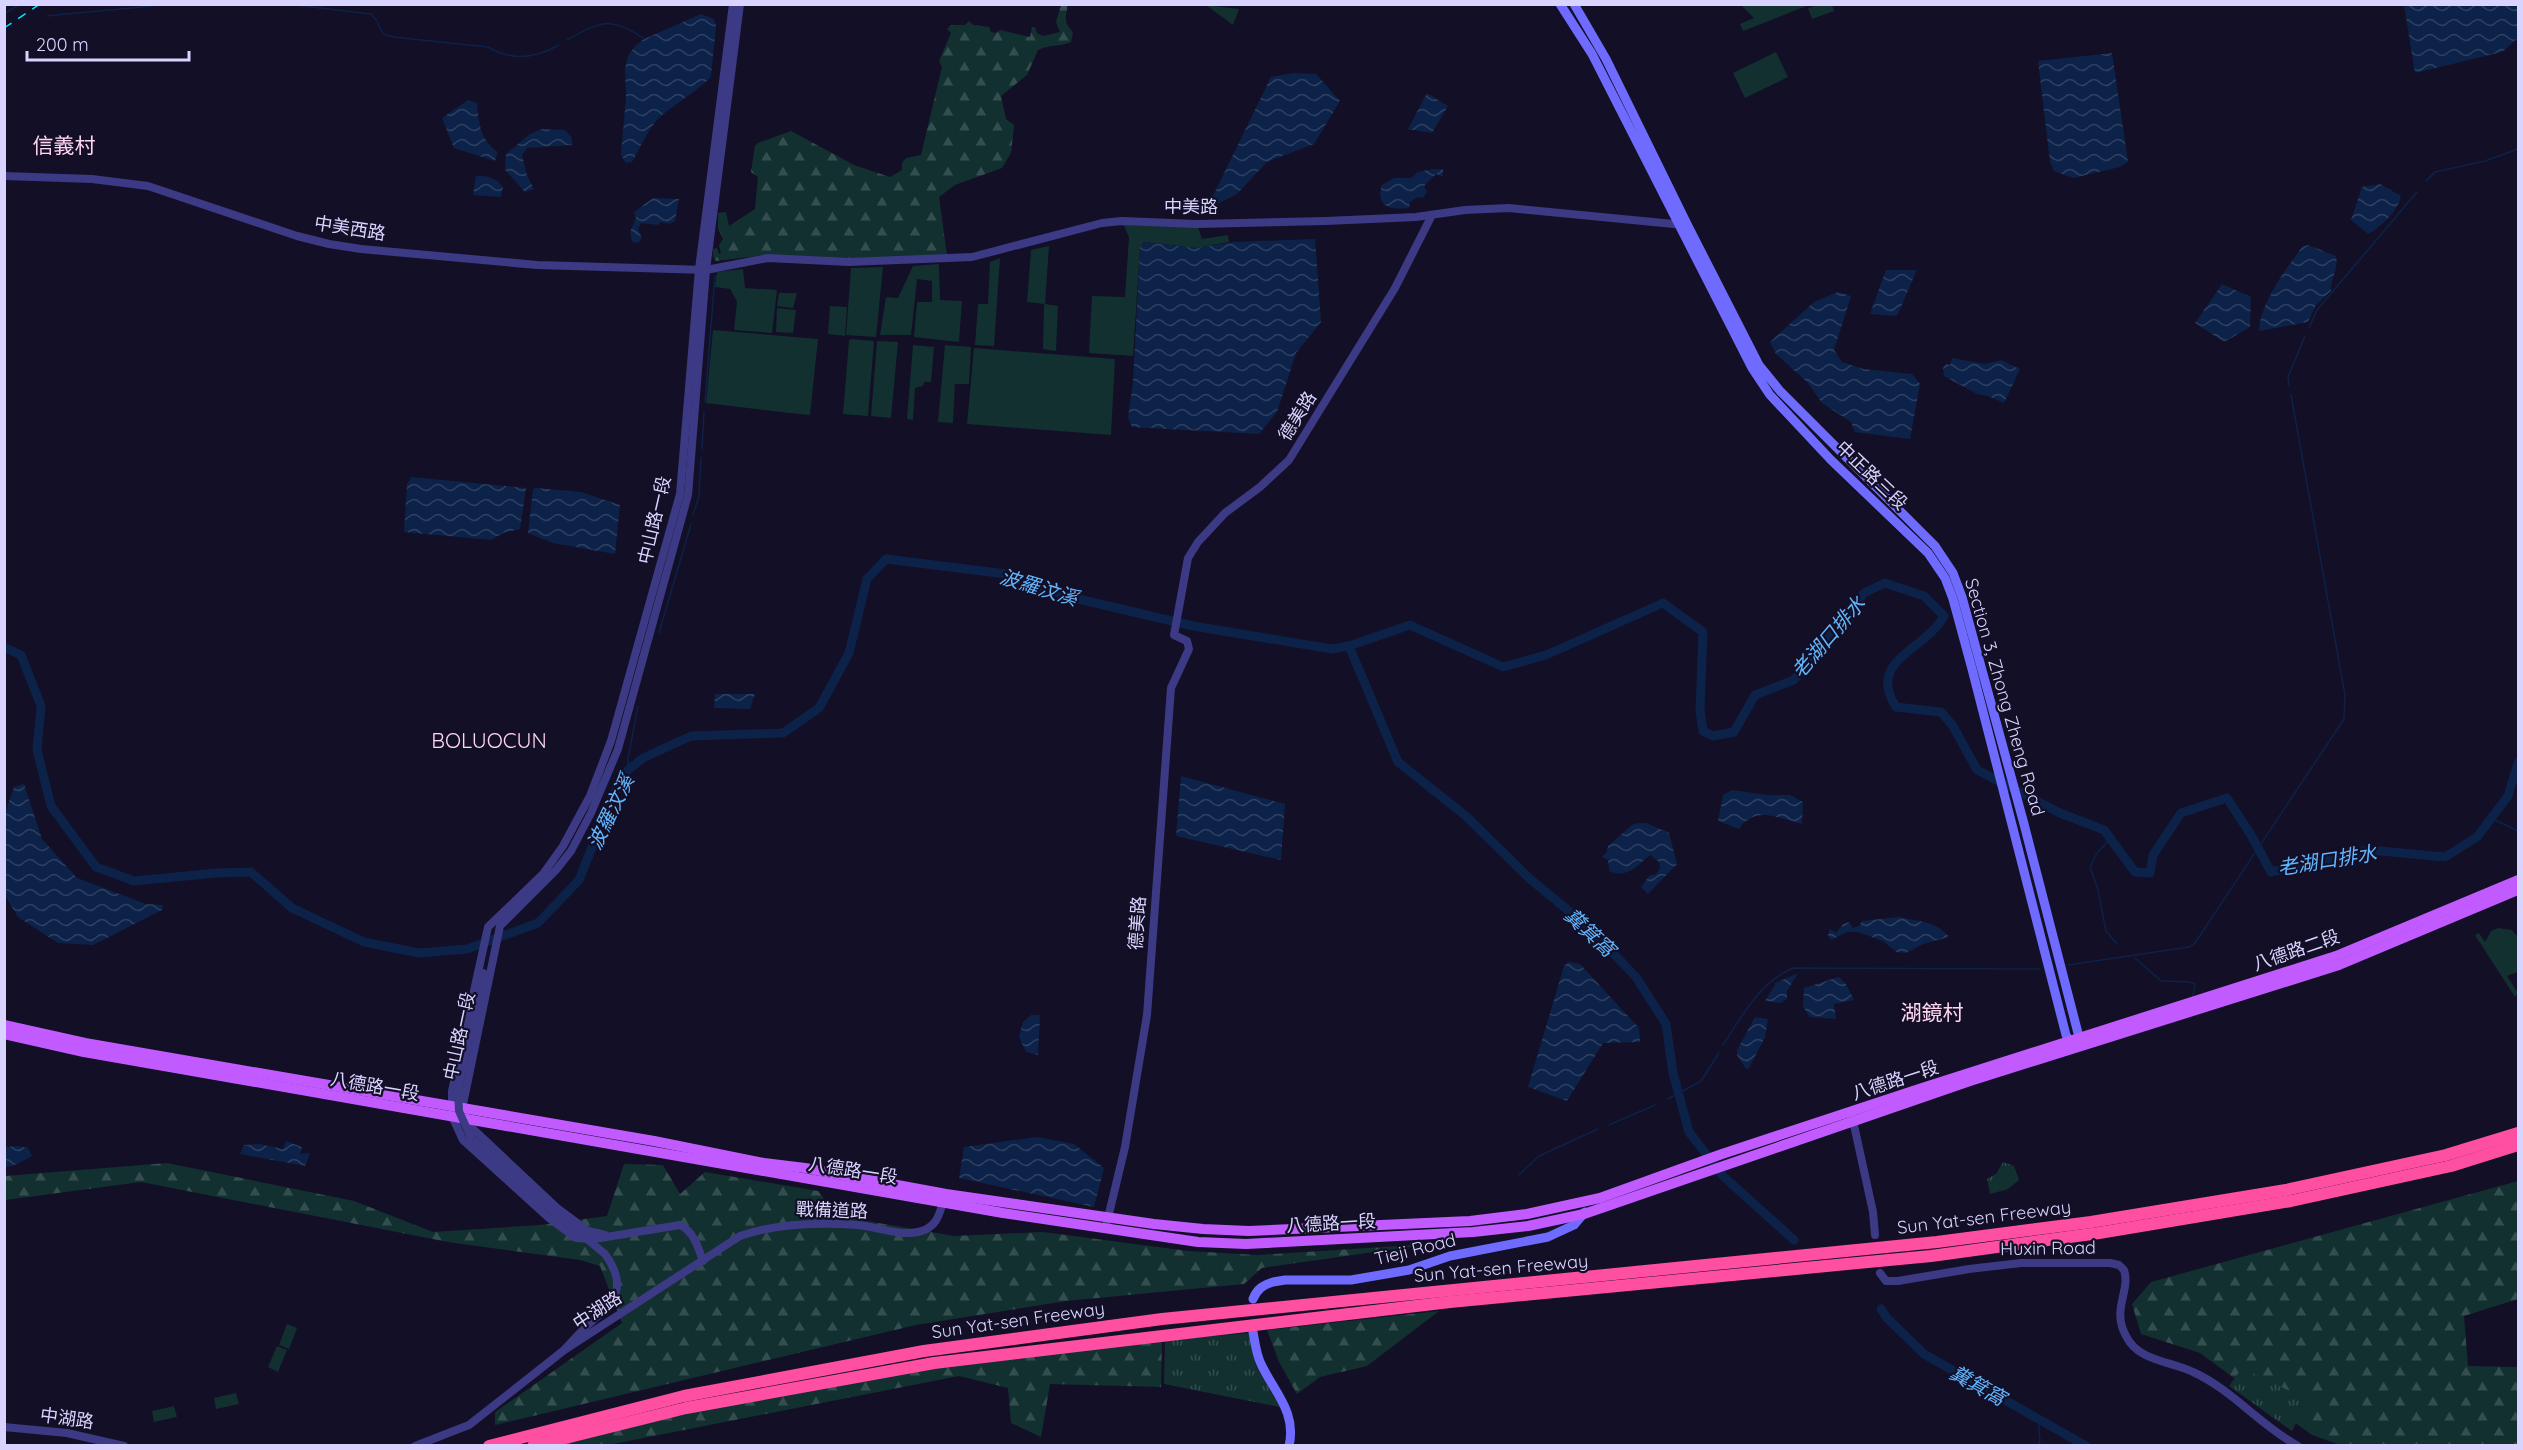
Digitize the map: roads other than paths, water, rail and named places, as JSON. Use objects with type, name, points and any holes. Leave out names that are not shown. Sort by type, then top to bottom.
[{"type":"highway","name":"Sun Yat-sen Freeway","points":[[489,1446],[684,1396],[924,1351],[1162,1319],[1514,1286],[1937,1242],[2091,1222],[2286,1190],[2446,1155],[2518,1133]]},
{"type":"highway","name":"Sun Yat-sen Freeway","points":[[533,1446],[686,1408],[934,1363],[1450,1302],[1931,1256],[2099,1233],[2302,1198],[2451,1166],[2518,1145]]},
{"type":"main road","points":[[1560,4],[1592,54],[1683,225]]},
{"type":"main road","points":[[1574,4],[1606,59],[1683,225]]},
{"type":"main road","name":"中正路三段","points":[[1683,225],[1741,349],[1770,395],[1831,460],[1937,563],[1953,598],[2002,789],[2074,1042]]},
{"type":"main road","name":"Section 3, Zhong Zheng Road","points":[[1683,225],[1759,365],[1780,390],[1943,556],[1962,597],[2024,824],[2074,1042]]},
{"type":"main road","name":"八德路二段","points":[[2074,1042],[2336,956],[2518,880]]},
{"type":"main road","points":[[2074,1042],[2339,965],[2518,890]]},
{"type":"main road","name":"八德路一段","points":[[4,1025],[85,1043],[451,1112],[468,1119],[765,1173],[945,1198]]},
{"type":"main road","name":"八德路一段","points":[[4,1034],[103,1056],[451,1112],[462,1109],[945,1198],[1003,1213],[1107,1223],[1249,1231],[1470,1221],[1527,1214],[1600,1198],[1694,1169],[1731,1162],[1852,1117],[2074,1042]]},
{"type":"main road","name":"八德路一段","points":[[1107,1223],[1198,1242],[1246,1244],[1473,1232],[1528,1226],[1584,1214],[1694,1169],[1722,1154],[1852,1117]]},
{"type":"main road","name":"Tieji Road","points":[[1253,1299],[1263,1286],[1273,1282],[1377,1277],[1409,1270],[1450,1256],[1548,1237],[1574,1225],[1600,1198]]},
{"type":"main road","points":[[1253,1332],[1260,1363],[1286,1406],[1291,1422],[1289,1446]]},
{"type":"street","name":"中山路一段","points":[[451,1112],[488,927],[543,874],[563,846],[586,805],[611,741],[680,494],[733,4]]},
{"type":"street","name":"中山路一段","points":[[468,1119],[462,1109],[500,926],[556,870],[571,851],[591,813],[618,749],[688,495],[703,269],[740,4]]},
{"type":"street","name":"中美西路","points":[[4,176],[56,177],[148,186],[297,236],[361,249],[537,265],[703,269]]},
{"type":"street","name":"中美路","points":[[703,269],[768,258],[849,262],[972,257],[1122,221],[1197,224],[1432,215],[1509,208],[1683,225]]},
{"type":"street","name":"德美路","points":[[1107,1223],[1125,1147],[1146,1015],[1171,688],[1190,649],[1187,641],[1174,635],[1188,558],[1198,543],[1225,513],[1260,487],[1290,460],[1395,288],[1432,215]]},
{"type":"street","points":[[481,957],[483,973],[458,1090],[457,1104],[463,1124],[471,1138],[495,1161],[605,1254],[617,1278],[617,1291],[609,1307],[563,1351]]},
{"type":"street","points":[[483,973],[492,959]]},
{"type":"street","points":[[451,1112],[463,1140],[549,1218],[576,1238],[594,1239],[680,1225],[692,1235],[703,1261]]},
{"type":"street","points":[[1852,1117],[1873,1212],[1875,1235]]},
{"type":"street","points":[[468,1119],[472,1128],[557,1208],[588,1231],[612,1236]]},
{"type":"street","name":"戰備道路","points":[[703,1261],[740,1236],[782,1225],[858,1225],[918,1232],[931,1226],[940,1216],[945,1198]]},
{"type":"street","name":"中湖路","points":[[415,1446],[469,1425],[563,1351],[703,1261]]},
{"type":"street","name":"Huxin Road","points":[[1880,1274],[1886,1281],[1898,1281],[2000,1264],[2098,1263],[2119,1265],[2124,1270],[2126,1281],[2119,1316],[2123,1331],[2133,1347],[2140,1353],[2192,1371],[2209,1381],[2298,1446]]},
{"type":"street","name":"中湖路","points":[[4,1426],[67,1432],[124,1446]]},
{"type":"water","points":[[2404,5],[2518,5],[2518,38],[2502,52],[2415,73]]},
{"type":"water","points":[[701,14],[714,19],[716,26],[711,76],[655,122],[632,162],[626,163],[621,155],[626,97],[625,69],[628,56],[644,39]]},
{"type":"water","points":[[2112,53],[2128,162],[2120,167],[2073,178],[2054,171],[2050,162],[2038,61]]},
{"type":"water","points":[[1293,73],[1316,74],[1340,101],[1314,144],[1267,162],[1237,194],[1217,204],[1210,202],[1271,77]]},
{"type":"water","points":[[1427,93],[1448,106],[1432,133],[1408,129]]},
{"type":"water","points":[[468,100],[477,103],[484,137],[498,152],[495,161],[454,148],[442,118]]},
{"type":"water","points":[[541,129],[565,130],[572,138],[572,145],[527,148],[522,155],[527,175],[534,189],[525,192],[505,170],[506,154],[530,134]]},
{"type":"water","points":[[1443,169],[1443,177],[1436,174],[1424,186],[1427,192],[1423,198],[1418,197],[1410,202],[1409,208],[1386,206],[1383,202],[1380,192],[1382,185],[1394,178],[1411,178],[1418,172]]},
{"type":"water","points":[[476,176],[488,177],[497,181],[503,187],[501,197],[473,195]]},
{"type":"water","points":[[2380,184],[2401,196],[2388,218],[2368,234],[2351,220],[2362,187]]},
{"type":"water","points":[[653,198],[679,199],[675,221],[670,224],[661,222],[658,225],[641,223],[638,229],[642,238],[638,243],[632,242],[630,232],[636,218],[634,212]]},
{"type":"water","points":[[1315,239],[1321,322],[1296,353],[1277,412],[1259,434],[1132,427],[1128,418],[1133,382],[1140,247],[1145,242],[1196,248],[1233,242]]},
{"type":"water","points":[[2308,245],[2336,256],[2331,291],[2316,305],[2308,322],[2259,331],[2264,309],[2275,287],[2302,247]]},
{"type":"water","points":[[1886,270],[1917,270],[1897,316],[1870,314]]},
{"type":"water","points":[[2222,284],[2251,297],[2250,327],[2224,342],[2195,323]]},
{"type":"water","points":[[1838,292],[1851,296],[1834,350],[1842,362],[1863,369],[1912,374],[1920,384],[1910,439],[1855,432],[1851,422],[1822,403],[1807,382],[1776,354],[1770,342],[1814,302]]},
{"type":"water","points":[[1952,358],[1985,364],[2001,360],[2020,369],[2004,403],[1977,394],[1944,376],[1943,368],[1946,364],[1950,365]]},
{"type":"water","points":[[411,477],[526,488],[520,529],[503,533],[491,540],[404,532],[407,484]]},
{"type":"water","points":[[533,489],[581,492],[620,505],[615,554],[553,543],[528,533]]},
{"type":"water","points":[[715,694],[755,694],[750,709],[714,708]]},
{"type":"water","points":[[1181,776],[1285,804],[1281,860],[1176,836]]},
{"type":"water","points":[[24,784],[42,839],[77,878],[146,904],[163,905],[162,910],[93,945],[58,943],[18,917],[4,894],[5,813],[14,787]]},
{"type":"water","points":[[1732,790],[1767,795],[1790,795],[1803,802],[1802,824],[1767,815],[1752,817],[1739,829],[1718,821],[1723,795]]},
{"type":"water","points":[[1646,823],[1669,833],[1677,864],[1648,894],[1641,887],[1650,875],[1655,875],[1660,869],[1659,862],[1650,855],[1631,870],[1615,873],[1609,871],[1608,860],[1602,857],[1607,852],[1608,846],[1632,825]]},
{"type":"water","points":[[1899,917],[1938,927],[1949,937],[1923,944],[1906,953],[1896,952],[1883,941],[1858,932],[1847,932],[1831,940],[1828,935],[1830,929],[1836,933],[1843,924],[1849,922],[1853,928],[1859,926],[1862,921]]},
{"type":"water","points":[[1569,962],[1580,964],[1639,1028],[1640,1042],[1603,1043],[1567,1101],[1528,1087],[1564,966]]},
{"type":"water","points":[[1798,973],[1787,991],[1787,999],[1781,1003],[1765,1001],[1776,983]]},
{"type":"water","points":[[1839,977],[1846,984],[1854,1000],[1834,1004],[1836,1019],[1810,1017],[1803,1007],[1804,988]]},
{"type":"water","points":[[1031,1015],[1040,1015],[1038,1055],[1026,1052],[1019,1037],[1023,1022]]},
{"type":"water","points":[[1755,1017],[1768,1019],[1765,1037],[1749,1068],[1746,1069],[1737,1055],[1737,1050]]},
{"type":"water","points":[[1037,1137],[1074,1144],[1104,1168],[1094,1207],[959,1178],[964,1147]]},
{"type":"water","points":[[286,1141],[302,1147],[300,1154],[310,1153],[305,1166],[240,1154],[244,1145],[259,1144],[283,1149]]},
{"type":"water","points":[[5,1147],[28,1148],[32,1156],[13,1166],[5,1167]]},
{"type":"waterway","points":[[4,14],[20,4]]},
{"type":"waterway","points":[[47,16],[164,4]]},
{"type":"waterway","points":[[286,4],[371,14],[383,34],[393,37],[488,47],[515,56],[541,53],[559,45]]},
{"type":"waterway","points":[[567,40],[597,25],[606,24],[623,26],[644,39]]},
{"type":"waterway","points":[[2426,181],[2435,172],[2485,161],[2518,149]]},
{"type":"waterway","points":[[2309,328],[2317,310],[2417,192]]},
{"type":"waterway","points":[[705,402],[715,276]]},
{"type":"waterway","points":[[2289,386],[2288,377],[2305,336]]},
{"type":"waterway","points":[[2068,965],[2189,947],[2195,943],[2344,719],[2345,695],[2291,395]]},
{"type":"waterway","points":[[702,449],[704,412]]},
{"type":"waterway","points":[[693,515],[699,496],[701,458]]},
{"type":"waterway","points":[[659,633],[691,524]]},
{"type":"waterway","name":"波羅汶溪","points":[[4,647],[21,655],[41,706],[37,750],[51,806],[96,867],[134,881],[251,872],[292,908],[364,942],[419,953],[467,949],[538,923],[579,880],[614,793],[628,770],[643,758],[691,736],[783,733],[819,708],[849,653],[867,579],[886,559],[1006,574],[1070,597],[1193,626],[1332,649],[1349,646],[1410,625],[1503,667],[1546,655],[1663,603],[1703,632],[1700,710],[1703,731],[1713,736],[1734,732],[1755,695],[1794,680],[1864,593],[1885,583],[1924,596],[1944,616],[1935,628],[1893,667],[1888,678],[1889,691],[1896,707],[1941,712],[1953,726],[1977,770],[2060,813],[2104,830],[2135,872],[2150,873],[2153,855],[2181,813],[2227,798],[2271,872],[2370,850],[2445,857],[2477,837],[2508,796],[2518,763]]},
{"type":"waterway","name":"糞箕窩","points":[[1349,646],[1398,762],[1467,817],[1529,878],[1587,926],[1636,977],[1666,1024],[1673,1073],[1689,1132],[1724,1177],[1794,1240]]},
{"type":"waterway","points":[[628,770],[638,706]]},
{"type":"waterway","points":[[2491,818],[2518,831]]},
{"type":"waterway","points":[[2110,839],[2097,853],[2090,867],[2098,890],[2106,931],[2117,944]]},
{"type":"waterway","points":[[2135,958],[2161,981],[2195,984],[2193,996]]},
{"type":"waterway","points":[[1723,1045],[1761,991],[1781,974],[1793,968],[2040,969]]},
{"type":"waterway","points":[[1668,1099],[1701,1081],[1719,1053]]},
{"type":"waterway","points":[[1609,1125],[1655,1105]]},
{"type":"waterway","points":[[1519,1175],[1539,1156],[1598,1129]]},
{"type":"waterway","name":"糞箕窩","points":[[1881,1309],[1887,1318],[1924,1354],[2086,1446]]},
{"type":"waterway","points":[[2037,1446],[2040,1441],[2038,1417]]},
{"type":"railway","points":[[4,28],[40,4]]},
{"type":"district","name":"信義村","points":[[64,145]]},
{"type":"district","name":"BOLUOCUN","points":[[489,740]]},
{"type":"district","name":"湖鏡村","points":[[1932,1012]]},
{"type":"water label","name":"老湖口排水","points":[[1828,637]]},
{"type":"water label","name":"老湖口排水","points":[[2327,860]]}]
